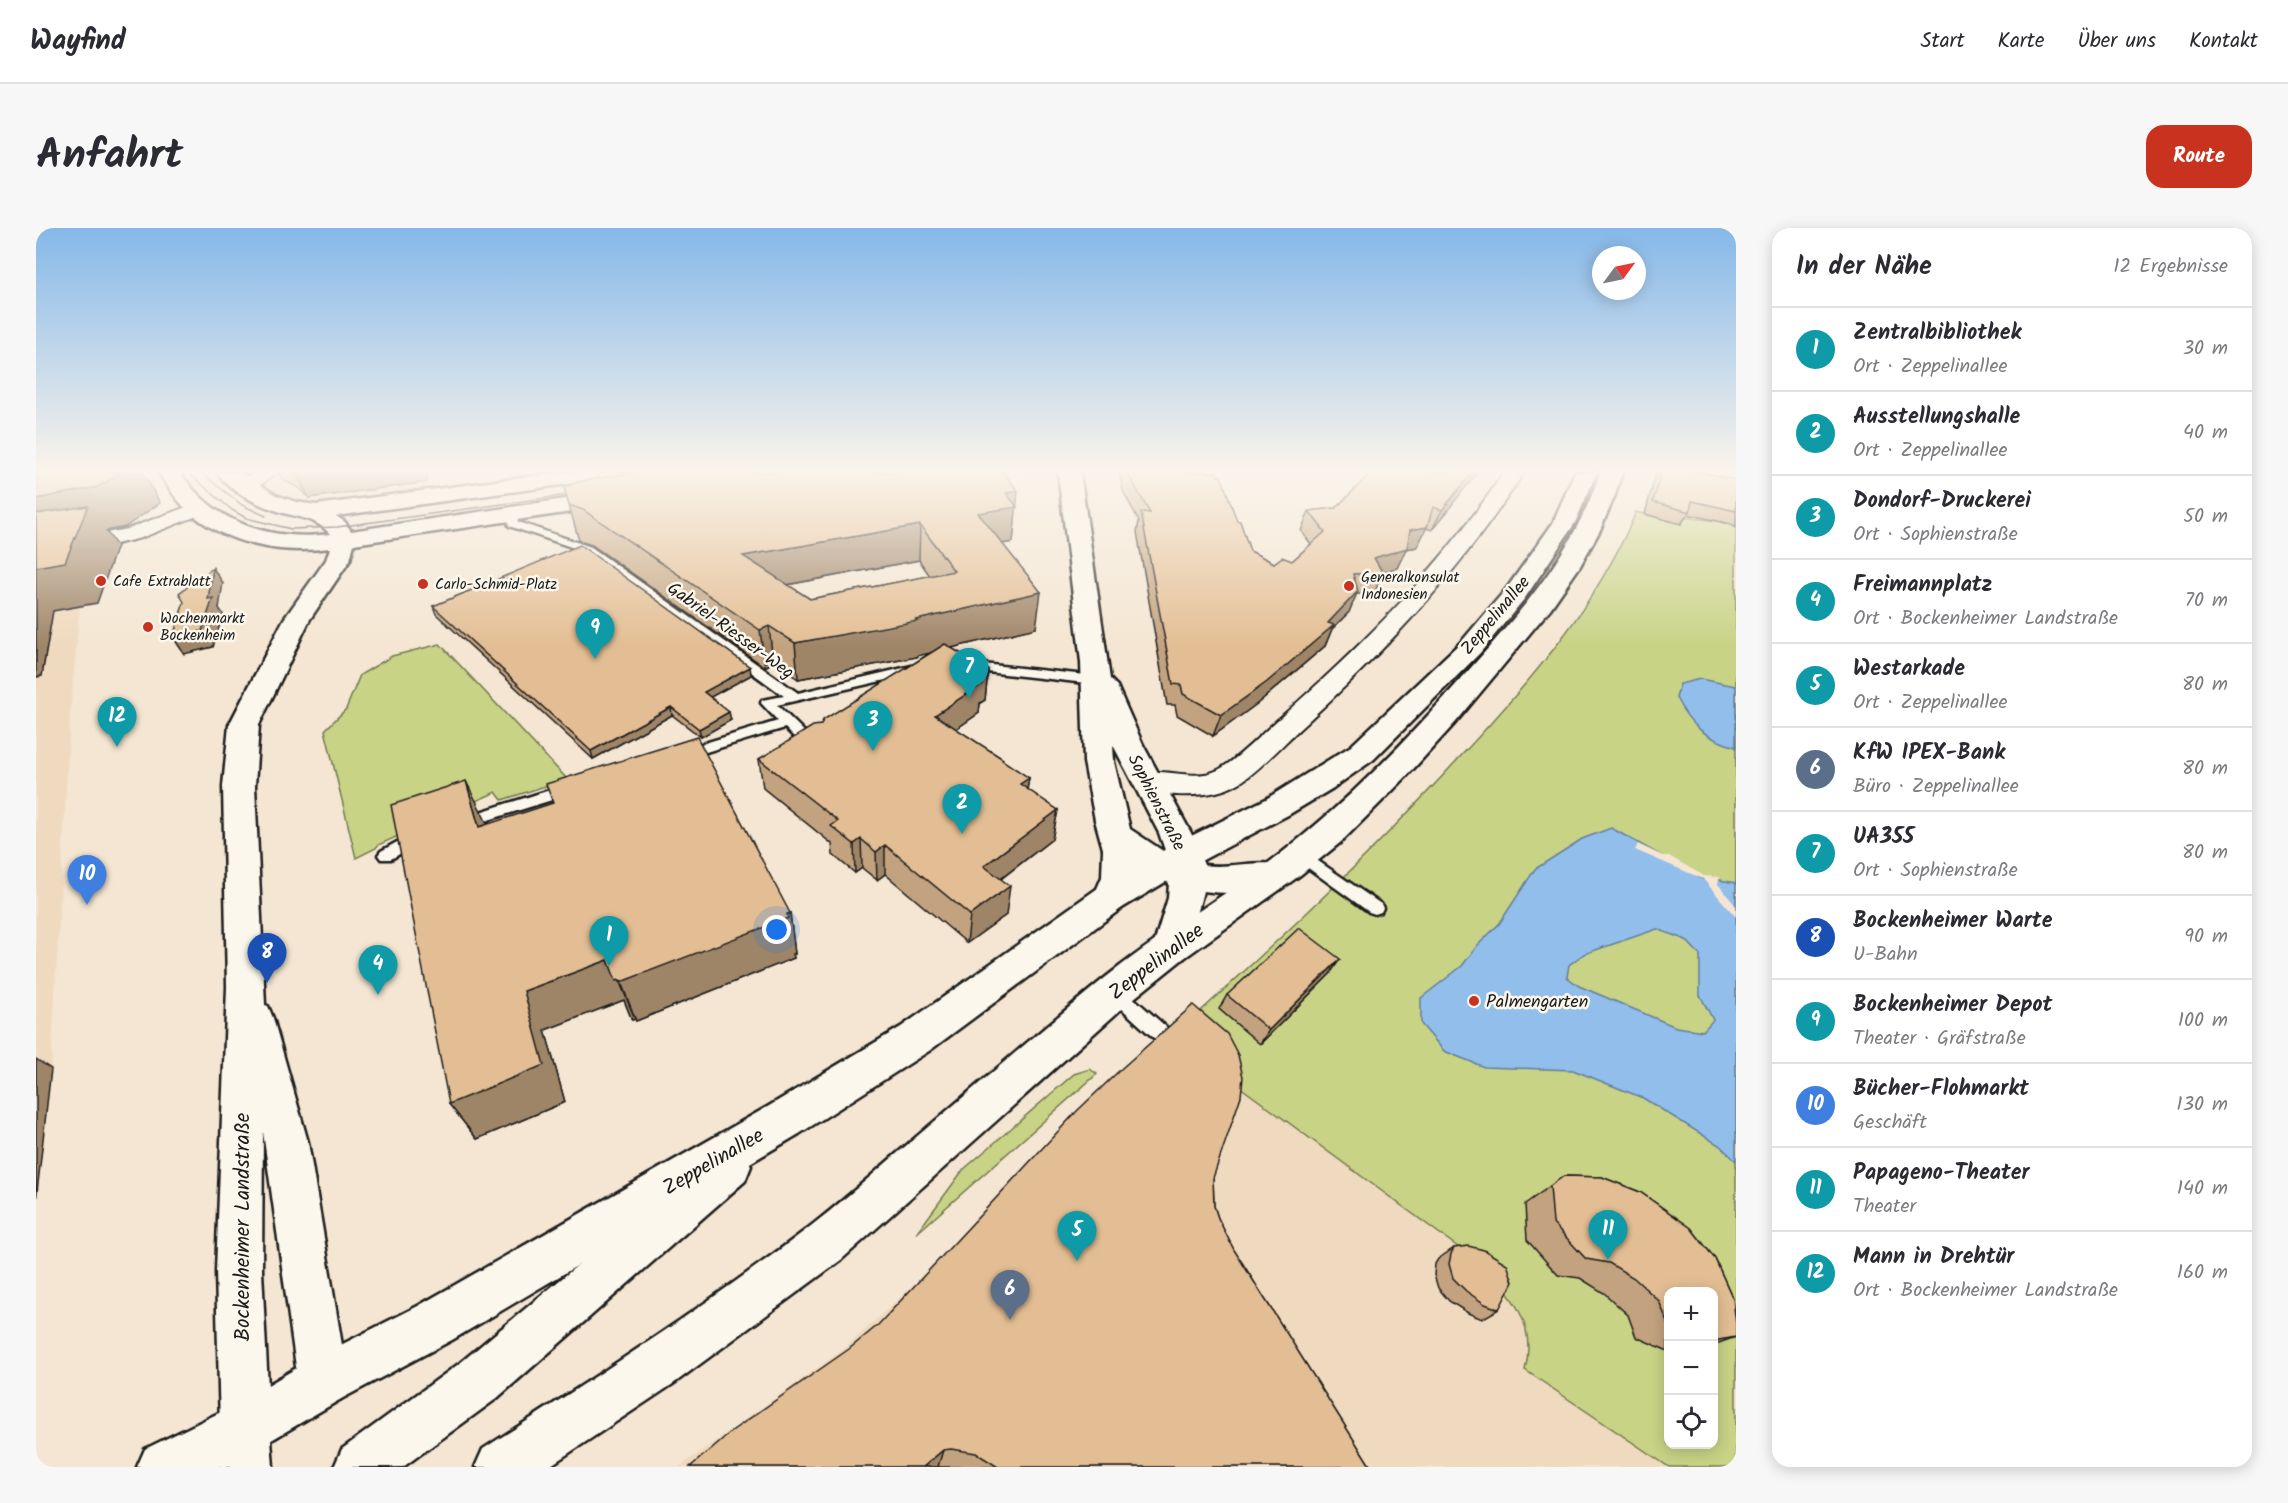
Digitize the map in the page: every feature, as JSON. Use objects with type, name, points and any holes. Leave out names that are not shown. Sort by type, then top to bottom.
[{"type":"street","points":[[36,552],[100,542],[145,530]]},
{"type":"street","points":[[231,530],[262,539],[307,544],[325,530]]},
{"type":"street","name":"Bockenheimer Landstraße","points":[[246,1447],[239,1271],[246,987],[239,786],[244,725],[297,619],[338,560],[332,530]]},
{"type":"street","name":"Sophienstraße","points":[[1076,530],[1095,671],[1099,762],[1111,820],[1118,837],[1121,863],[1119,877],[1110,898]]},
{"type":"street","points":[[1147,781],[1204,785],[1230,776],[1359,662],[1476,530]]},
{"type":"street","name":"Zeppelinallee","points":[[163,1467],[246,1447],[323,1381],[435,1323],[784,1120],[915,1039],[1110,898],[1178,866],[1322,780],[1362,753],[1471,647],[1516,593],[1558,530]]},
{"type":"street","name":"Zeppelinallee","points":[[501,1467],[656,1367],[825,1244],[1114,992],[1171,947],[1302,856],[1394,770],[1489,666],[1541,604],[1568,566],[1588,530]]},
{"type":"street","name":"Bockenheimer Landstraße","points":[[297,619],[307,564],[307,544]]},
{"type":"street","name":"Sophienstraße","points":[[1095,671],[1147,781],[1178,866]]},
{"type":"street","name":"Sophienstraße","points":[[1118,837],[1137,853],[1178,866]]},
{"type":"street","points":[[1171,947],[1185,898],[1178,866]]},
{"type":"street","name":"Zeppelinallee","points":[[1178,866],[1233,881],[1274,876]]},
{"type":"street","name":"Bockenheimer Landstraße","points":[[246,987],[287,1142],[323,1381]]},
{"type":"street","points":[[360,1467],[478,1381],[784,1120]]},
{"type":"lane","name":"Gabriel-Riesser-Weg","points":[[530,530],[587,549],[796,698],[929,666]]},
{"type":"lane","points":[[952,664],[1095,671]]},
{"type":"lane","points":[[796,698],[767,703],[805,742],[816,750]]},
{"type":"lane","points":[[664,760],[788,723]]},
{"type":"lane","points":[[450,827],[586,784]]},
{"type":"lane","points":[[386,855],[428,834]]},
{"type":"lane","points":[[1302,856],[1375,908]]},
{"type":"lane","points":[[1114,992],[1186,1056]]},
{"type":"shaded area","points":[[80,606],[70,715],[51,1069],[36,1201],[36,615]]},
{"type":"shaded area","points":[[1172,1037],[1481,1264],[1506,1288],[1522,1314],[1529,1341],[1526,1370],[1669,1467],[679,1467],[845,1348],[1039,1170]]},
{"type":"green space","name":"Palmengarten","points":[[1628,530],[1736,530],[1736,1467],[1669,1467],[1525,1370],[1528,1338],[1525,1324],[1512,1299],[1481,1264],[1172,1037],[1283,936],[1425,795],[1535,673],[1581,612]]},
{"type":"green space","points":[[440,644],[567,779],[502,800],[496,792],[378,845],[356,858],[325,730],[346,709],[360,675],[392,656]]},
{"type":"green space","points":[[1090,1069],[1097,1074],[916,1234],[963,1170],[1074,1074]]},
{"type":"water","points":[[1700,679],[1736,686],[1736,747],[1716,740],[1700,730],[1687,716],[1676,698],[1680,684]]},
{"type":"water","points":[[1611,828],[1703,879],[1736,883],[1736,1161],[1719,1145],[1643,1098],[1573,1070],[1484,1067],[1444,1051],[1421,1024],[1421,998],[1462,966],[1477,946],[1499,924],[1535,869],[1582,839]],"holes":[[[1657,929],[1686,940],[1700,955],[1700,995],[1713,1020],[1703,1031],[1676,1027],[1579,986],[1567,977],[1569,965],[1584,954]]]},
{"type":"pier","points":[[1638,844],[1663,856],[1669,856],[1704,876],[1720,877],[1718,884],[1736,906],[1736,917],[1703,879],[1635,850]]},
{"type":"building","points":[[36,530],[78,530],[65,562],[36,567]]},
{"type":"building","points":[[612,530],[892,530],[743,556],[810,599],[954,571],[924,530],[991,530],[1041,592],[916,620],[918,621],[795,643],[769,626],[760,630]]},
{"type":"building","points":[[1144,530],[1243,530],[1250,551],[1274,563],[1282,557],[1292,561],[1325,532],[1323,530],[1411,530],[1407,548],[1374,558],[1383,573],[1353,574],[1358,591],[1328,623],[1334,625],[1267,682],[1221,715],[1183,694],[1181,685],[1173,684]]},
{"type":"building","points":[[580,545],[750,667],[704,692],[729,712],[699,729],[671,707],[591,751],[433,606]]},
{"type":"building","points":[[213,568],[208,599],[213,598],[202,631],[173,637],[184,602],[179,593]]},
{"type":"building","points":[[945,644],[988,670],[975,679],[982,684],[935,715],[1029,778],[1020,784],[1058,810],[984,866],[1010,886],[970,915],[885,845],[876,852],[861,839],[854,844],[831,826],[838,821],[759,759],[813,726],[821,725],[823,720]]},
{"type":"building","points":[[697,737],[790,913],[787,914],[788,918],[621,982],[616,981],[608,960],[524,991],[544,1065],[449,1104],[391,805],[466,781],[479,827],[553,803],[546,784]]},
{"type":"building","points":[[1299,928],[1340,959],[1269,1030],[1227,995]]},
{"type":"building","points":[[1193,1005],[1227,1034],[1238,1055],[1243,1077],[1241,1096],[1213,1178],[1214,1206],[1218,1218],[1234,1250],[1371,1467],[998,1467],[976,1453],[951,1449],[943,1450],[923,1467],[690,1467],[733,1430],[849,1349],[878,1325],[1077,1111]]},
{"type":"building","points":[[1564,1176],[1602,1177],[1640,1192],[1691,1228],[1715,1259],[1733,1299],[1736,1337],[1718,1340],[1718,1287],[1664,1287],[1664,1313],[1659,1301],[1634,1278],[1609,1263],[1586,1259],[1553,1223],[1550,1186]]},
{"type":"building","points":[[1468,1246],[1484,1250],[1507,1264],[1513,1282],[1499,1309],[1485,1304],[1466,1291],[1453,1278],[1449,1264],[1451,1254],[1454,1248]]},
{"type":"place","name":"Cafe Extrablatt","points":[[101,581]]},
{"type":"place","name":"Carlo-Schmid-Platz","points":[[423,584]]},
{"type":"place","name":"Generalkonsulat Indonesien","points":[[1349,586]]},
{"type":"place","name":"Wochenmarkt Bockenheim","points":[[148,627]]},
{"type":"place","name":"Bockenheimer Depot","points":[[595,659]]},
{"type":"place","name":"UA355","points":[[969,698]]},
{"type":"place","name":"Mann in Drehtür","points":[[117,747]]},
{"type":"place","name":"Dondorf-Druckerei","points":[[873,751]]},
{"type":"place","name":"Ausstellungshalle","points":[[962,834]]},
{"type":"place","name":"Bücher-Flohmarkt","points":[[87,905]]},
{"type":"place","name":"Zentralbibliothek","points":[[609,966]]},
{"type":"place","name":"Bockenheimer Warte","points":[[267,983]]},
{"type":"place","name":"Freimannplatz","points":[[378,995]]},
{"type":"place","name":"Palmengarten","points":[[1474,1001]]},
{"type":"place","name":"Papageno-Theater","points":[[1608,1260]]},
{"type":"place","name":"Westarkade","points":[[1077,1261]]},
{"type":"place","name":"KfW IPEX-Bank","points":[[1010,1320]]}]
